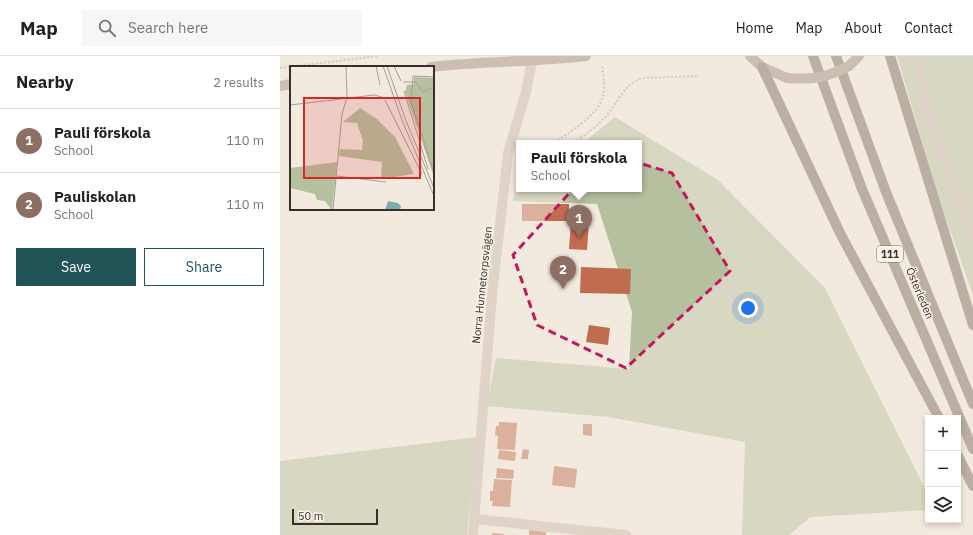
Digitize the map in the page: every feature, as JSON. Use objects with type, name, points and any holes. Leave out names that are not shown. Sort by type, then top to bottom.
[{"type":"main road","name":"Österleden","points":[[813,56],[862,189],[973,450]]},
{"type":"main road","name":"Österleden","points":[[836,56],[886,192],[973,404]]},
{"type":"main road","points":[[890,56],[973,325]]},
{"type":"main road","points":[[762,67],[840,233],[937,415]]},
{"type":"main road","points":[[961,462],[973,486]]},
{"type":"street","points":[[434,67],[586,56]]},
{"type":"street","points":[[750,56],[762,67],[787,78],[809,80],[830,76],[849,66],[859,56]]},
{"type":"street","points":[[921,56],[920,81],[928,110],[973,239]]},
{"type":"street","name":"Norra Hunnetorpsvägen","points":[[473,535],[492,295],[508,153],[526,92],[533,59]]},
{"type":"street","points":[[280,86],[290,84]]},
{"type":"street","points":[[475,519],[626,535]]},
{"type":"path","points":[[296,66],[378,56]]},
{"type":"path","points":[[559,140],[593,113],[600,105],[604,91],[602,65]]},
{"type":"path","points":[[280,68],[290,67]]},
{"type":"path","points":[[578,140],[596,127],[612,109],[623,91],[635,81],[642,78],[700,76]]},
{"type":"highlighted area","points":[[606,153],[672,173],[730,271],[626,368],[537,325],[513,255]]},
{"type":"green space","points":[[897,56],[973,56],[973,295],[938,196]]},
{"type":"green space","points":[[615,117],[718,180],[825,288],[925,489],[925,510],[810,517],[789,535],[742,535],[745,442],[609,417],[487,406],[496,358],[629,369],[632,312],[597,204],[513,201],[516,189],[516,192],[642,192],[642,140],[587,140]]},
{"type":"green space","points":[[477,437],[467,535],[280,535],[280,461]]},
{"type":"building","points":[[522,204],[569,204],[569,221],[522,221]]},
{"type":"building","points":[[571,220],[589,221],[587,250],[569,249]]},
{"type":"building","points":[[581,267],[631,269],[630,294],[580,293]]},
{"type":"building","points":[[589,325],[610,328],[608,345],[586,342]]},
{"type":"building","points":[[499,422],[517,423],[515,450],[497,449],[498,436],[495,435],[496,426],[499,426]]},
{"type":"building","points":[[583,424],[592,424],[592,436],[583,435]]},
{"type":"building","points":[[523,449],[529,450],[528,459],[521,459]]},
{"type":"building","points":[[499,450],[516,452],[515,461],[498,459]]},
{"type":"building","points":[[554,466],[577,469],[575,488],[552,485]]},
{"type":"building","points":[[497,468],[514,470],[513,479],[496,478]]},
{"type":"building","points":[[494,479],[512,480],[510,507],[492,506],[493,501],[490,501],[490,491],[493,491]]},
{"type":"building","points":[[529,530],[546,532],[546,535],[529,535]]},
{"type":"building","points":[[492,533],[504,534],[504,535],[492,535]]},
{"type":"place","name":"Pauli förskola","points":[[579,238]]},
{"type":"place","name":"Pauliskolan","points":[[563,289]]}]
